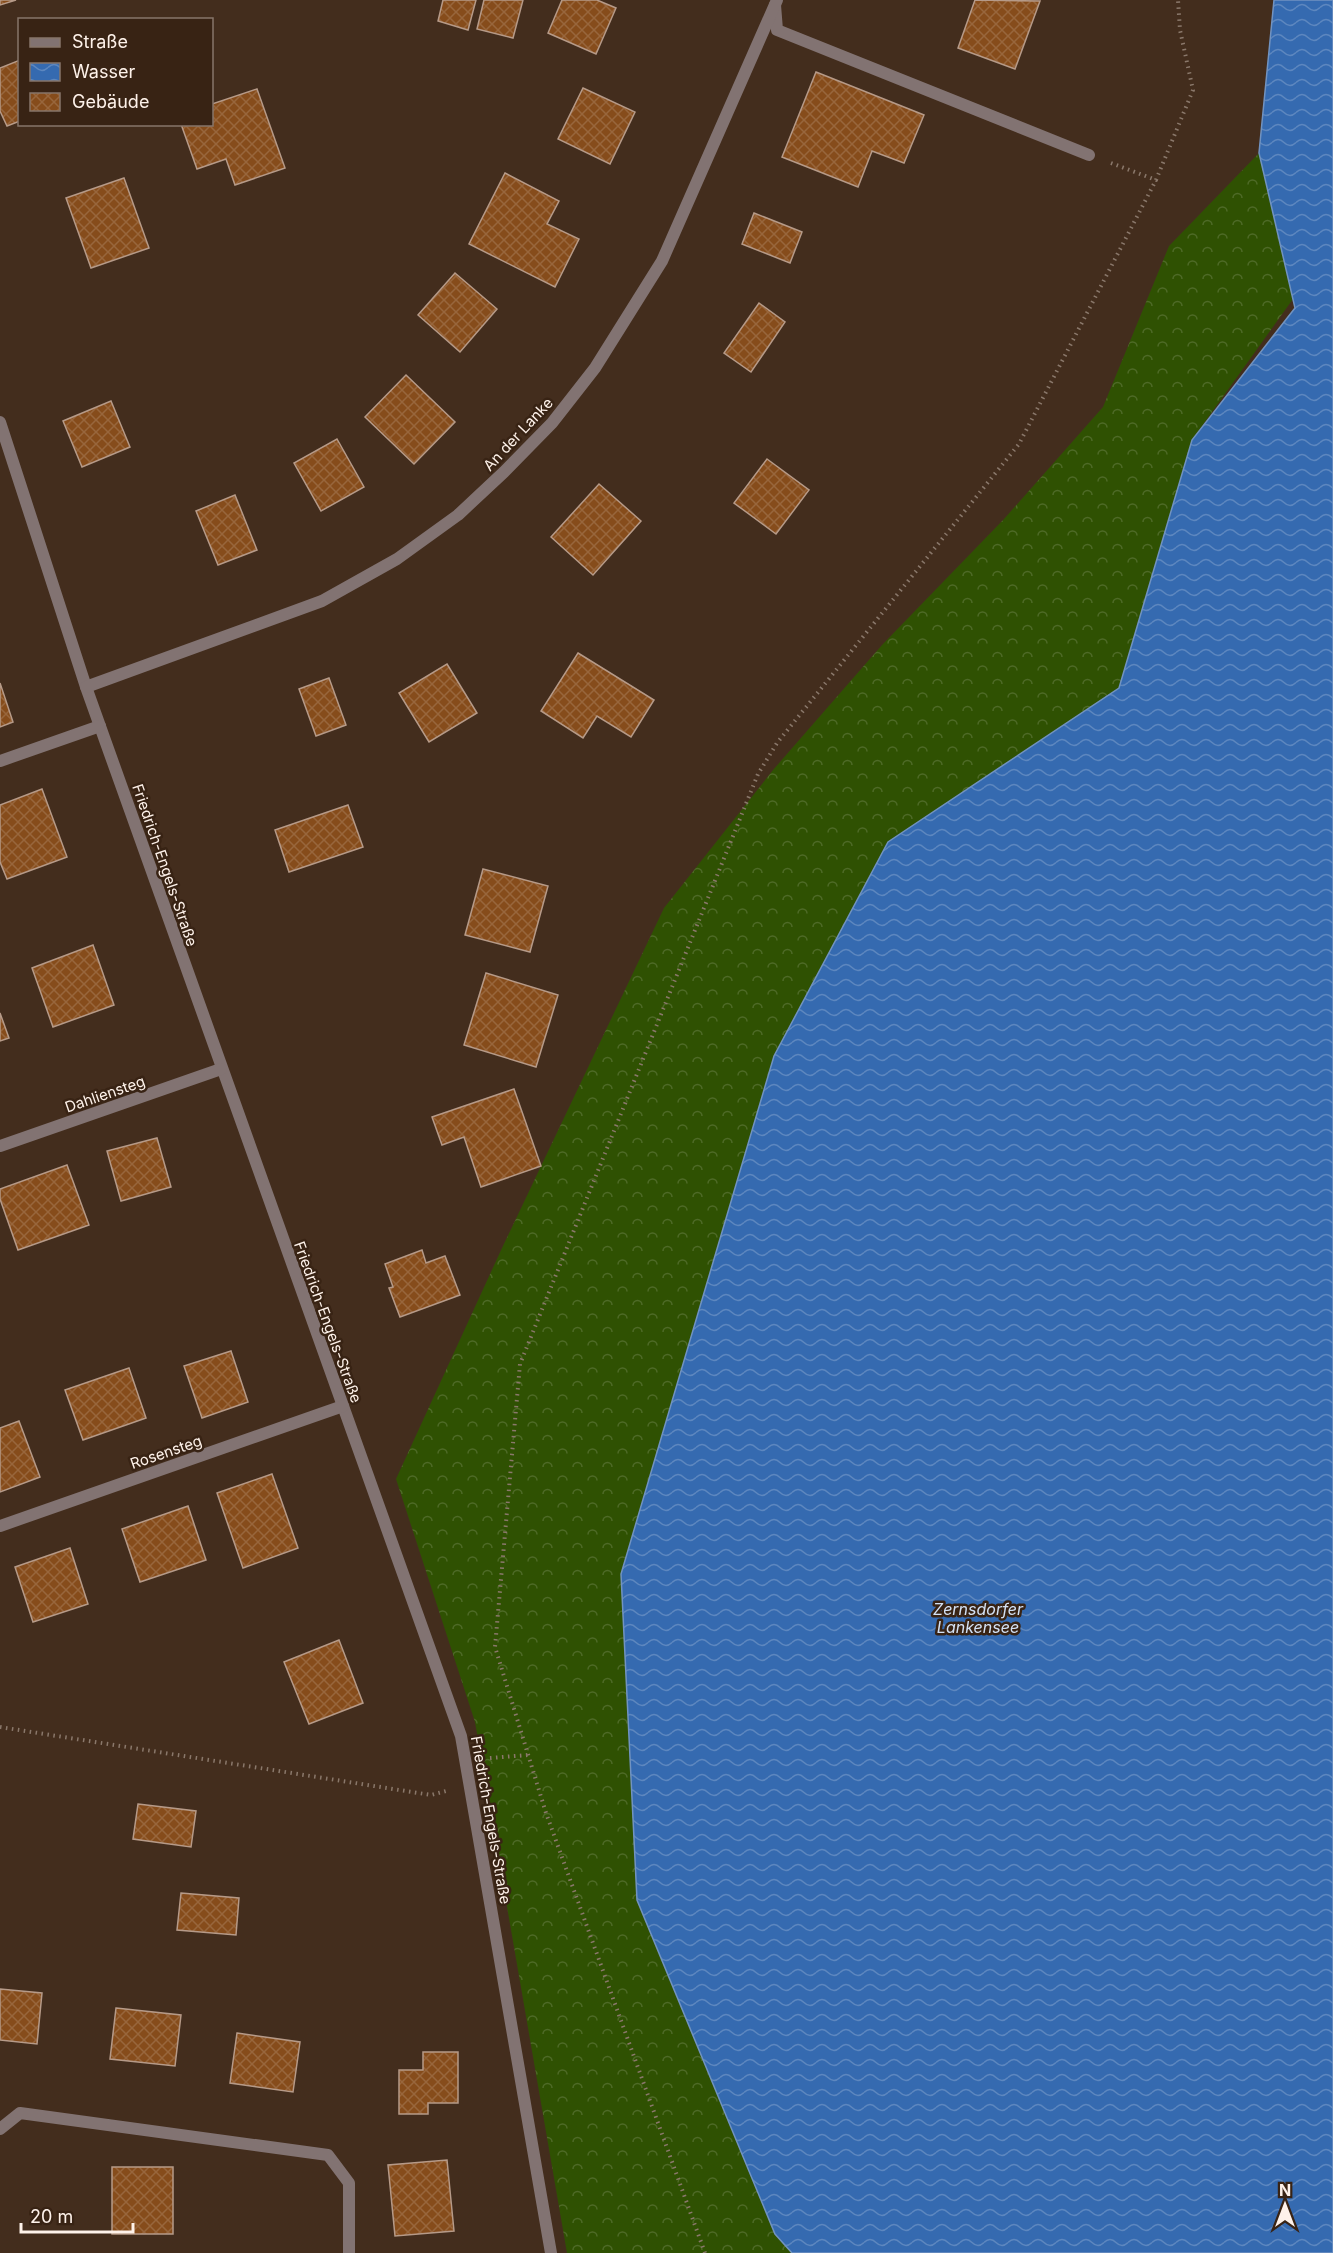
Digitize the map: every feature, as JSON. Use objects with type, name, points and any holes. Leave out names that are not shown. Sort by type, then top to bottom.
[{"type":"street","points":[[762,0],[776,3],[777,30],[1089,155]]},
{"type":"street","name":"An der Lanke","points":[[86,687],[322,601],[397,559],[458,515],[504,472],[552,423],[595,368],[662,261],[776,3]]},
{"type":"street","name":"Friedrich-Engels-Straße","points":[[0,422],[86,687],[461,1736],[551,2253]]},
{"type":"street","points":[[0,461],[13,457]]},
{"type":"street","points":[[0,761],[100,726]]},
{"type":"street","name":"Dahliensteg","points":[[0,1146],[221,1069]]},
{"type":"street","name":"Rosensteg","points":[[0,1526],[343,1406]]},
{"type":"street","points":[[0,2129],[20,2113],[328,2155],[349,2183],[349,2253]]},
{"type":"path","points":[[705,2253],[546,1813],[495,1647],[520,1364],[758,774],[777,743],[1019,444],[1156,180],[1193,90],[1180,30],[1178,0]]},
{"type":"path","points":[[1089,155],[1156,180]]},
{"type":"path","points":[[0,1727],[431,1795],[471,1785]]},
{"type":"path","points":[[497,1757],[528,1755]]},
{"type":"green space","points":[[1259,153],[1298,292],[1192,440],[1119,689],[888,842],[793,2253],[567,2253],[475,1722],[396,1479],[502,1248],[664,908],[773,770],[882,645],[1004,519],[1103,407],[1169,246]]},
{"type":"water","name":"Zernsdorfer Lankensee","points":[[1274,0],[1333,0],[1333,2253],[792,2253],[775,2234],[637,1900],[621,1574],[774,1056],[888,842],[1119,688],[1192,440],[1295,308],[1259,153]]},
{"type":"building","points":[[0,0],[16,0],[0,5]]},
{"type":"building","points":[[443,0],[476,0],[468,30],[438,21]]},
{"type":"building","points":[[484,0],[523,0],[513,38],[477,29]]},
{"type":"building","points":[[562,0],[597,0],[616,8],[596,54],[548,33]]},
{"type":"building","points":[[975,0],[1040,1],[1015,69],[958,48]]},
{"type":"building","points":[[18,61],[18,122],[7,126],[0,111],[0,68]]},
{"type":"building","points":[[816,72],[924,115],[904,163],[872,151],[858,187],[782,157]]},
{"type":"building","points":[[583,88],[635,112],[610,164],[558,139]]},
{"type":"building","points":[[257,89],[285,168],[235,185],[226,159],[197,169],[182,126],[213,126],[213,104]]},
{"type":"building","points":[[505,173],[559,201],[547,224],[579,239],[555,287],[469,244]]},
{"type":"building","points":[[124,178],[149,248],[91,268],[66,198]]},
{"type":"building","points":[[754,213],[802,232],[790,263],[742,244]]},
{"type":"building","points":[[455,273],[497,309],[460,352],[418,315]]},
{"type":"building","points":[[759,303],[785,322],[751,372],[724,353]]},
{"type":"building","points":[[406,375],[455,422],[414,464],[365,417]]},
{"type":"building","points":[[111,401],[130,447],[82,467],[63,421]]},
{"type":"building","points":[[337,439],[364,487],[321,511],[294,463]]},
{"type":"building","points":[[767,459],[809,490],[776,534],[734,503]]},
{"type":"building","points":[[599,484],[641,521],[593,575],[551,537]]},
{"type":"building","points":[[235,495],[257,550],[218,565],[196,511]]},
{"type":"building","points":[[578,653],[654,700],[631,737],[597,716],[583,738],[541,711]]},
{"type":"building","points":[[447,664],[477,713],[429,742],[399,693]]},
{"type":"building","points":[[329,678],[346,725],[316,736],[299,689]]},
{"type":"building","points":[[0,683],[13,722],[0,727]]},
{"type":"building","points":[[42,789],[67,857],[7,879],[0,862],[0,805]]},
{"type":"building","points":[[348,805],[363,847],[289,872],[275,830]]},
{"type":"building","points":[[483,869],[548,886],[530,952],[465,935]]},
{"type":"building","points":[[93,945],[114,1005],[53,1027],[32,968]]},
{"type":"building","points":[[486,973],[558,995],[536,1067],[464,1045]]},
{"type":"building","points":[[0,1013],[9,1038],[0,1041]]},
{"type":"building","points":[[514,1089],[541,1166],[481,1187],[464,1137],[442,1145],[432,1117]]},
{"type":"building","points":[[157,1138],[171,1187],[121,1201],[107,1151]]},
{"type":"building","points":[[67,1165],[89,1225],[18,1250],[0,1199],[0,1189]]},
{"type":"building","points":[[422,1250],[426,1263],[445,1256],[460,1295],[400,1317],[389,1288],[393,1287],[385,1264]]},
{"type":"building","points":[[231,1351],[248,1402],[202,1418],[184,1366]]},
{"type":"building","points":[[129,1368],[146,1418],[83,1440],[65,1390]]},
{"type":"building","points":[[19,1421],[40,1477],[0,1492],[0,1428]]},
{"type":"building","points":[[272,1474],[298,1548],[243,1568],[217,1493]]},
{"type":"building","points":[[188,1506],[206,1560],[140,1582],[122,1529]]},
{"type":"building","points":[[70,1548],[88,1604],[33,1622],[15,1567]]},
{"type":"building","points":[[339,1640],[363,1703],[309,1724],[284,1662]]},
{"type":"building","points":[[138,1804],[196,1811],[191,1847],[133,1839]]},
{"type":"building","points":[[181,1893],[239,1898],[236,1935],[177,1930]]},
{"type":"building","points":[[0,1989],[42,1993],[37,2044],[0,2040]]},
{"type":"building","points":[[116,2008],[181,2015],[175,2066],[110,2059]]},
{"type":"building","points":[[237,2033],[300,2042],[293,2092],[230,2083]]},
{"type":"building","points":[[423,2052],[458,2052],[458,2103],[428,2103],[428,2114],[399,2114],[399,2070],[423,2070]]},
{"type":"building","points":[[447,2160],[454,2231],[395,2236],[388,2165]]},
{"type":"building","points":[[112,2167],[173,2167],[173,2234],[112,2234]]}]
